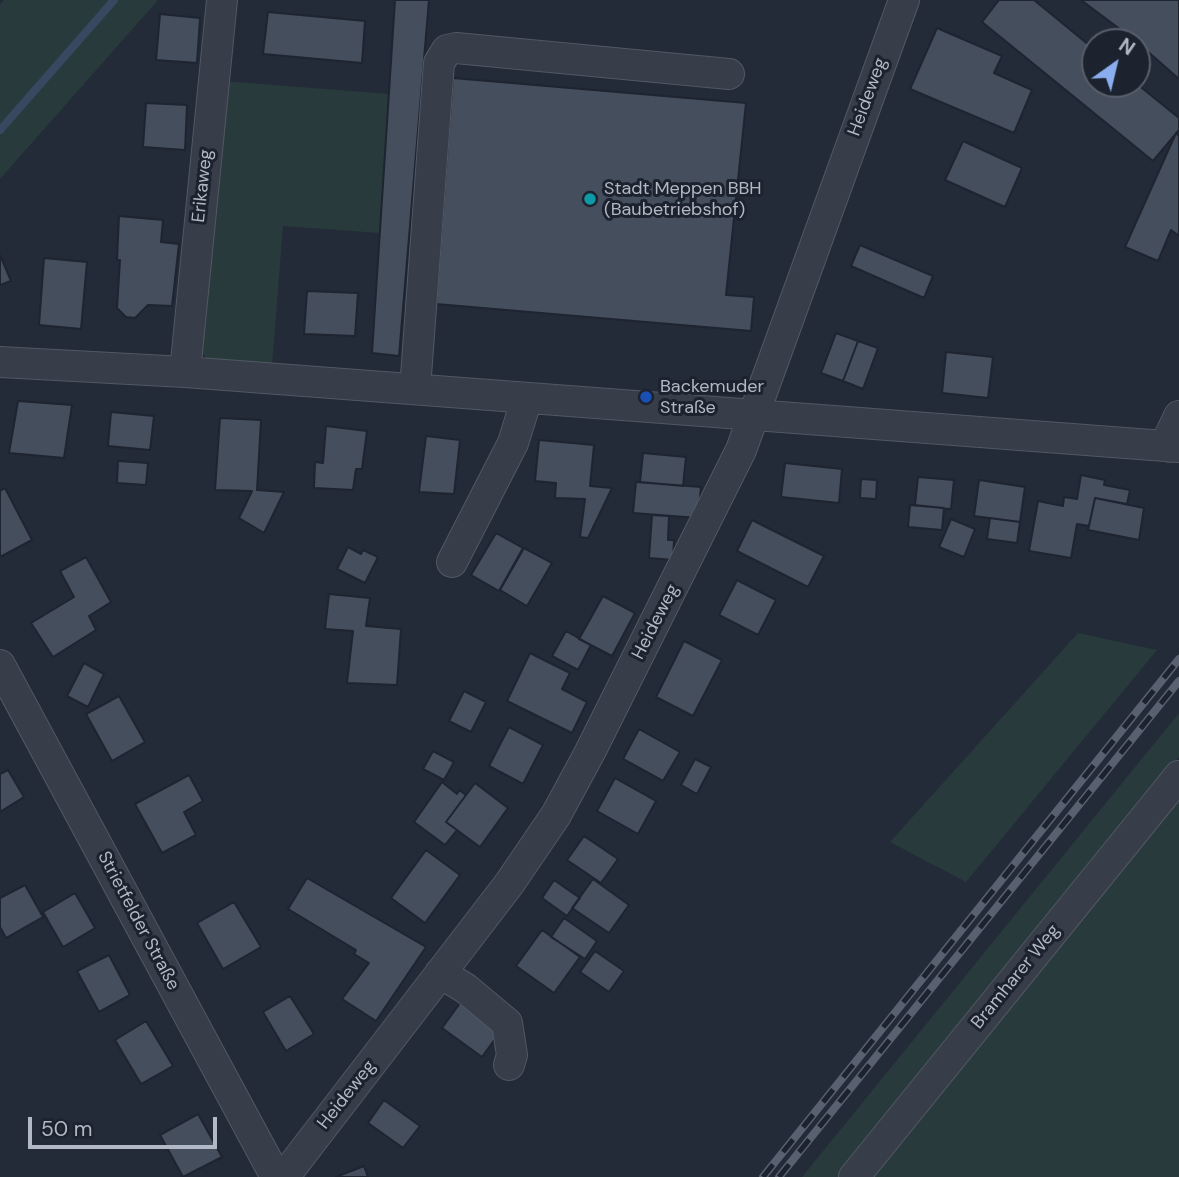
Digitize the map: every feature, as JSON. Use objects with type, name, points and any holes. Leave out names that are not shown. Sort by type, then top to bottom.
[{"type":"street","name":"Erikaweg","points":[[184,372],[222,0]]},
{"type":"street","name":"Heideweg","points":[[284,1177],[509,884],[556,815],[735,463],[904,0]]},
{"type":"street","points":[[415,389],[439,63],[447,50],[456,48],[729,74]]},
{"type":"street","points":[[0,362],[184,372],[1174,447],[1170,435],[1179,416]]},
{"type":"street","points":[[452,562],[513,443],[527,398]]},
{"type":"street","name":"Strietfelder Straße","points":[[0,665],[276,1177]]},
{"type":"street","name":"Bramharer Weg","points":[[854,1177],[1179,776]]},
{"type":"street","points":[[440,973],[465,988],[507,1023],[512,1055],[509,1065]]},
{"type":"shaded area","points":[[4,0],[158,0],[0,179],[0,5]]},
{"type":"shaded area","points":[[223,81],[389,94],[379,233],[283,226],[272,365],[207,359],[198,348]]},
{"type":"shaded area","points":[[1078,633],[1157,650],[966,882],[890,842]]},
{"type":"shaded area","points":[[1179,713],[1179,757],[838,1177],[802,1177]]},
{"type":"shaded area","points":[[1179,794],[1179,1177],[868,1177]]},
{"type":"building","points":[[395,0],[429,0],[399,356],[372,353]]},
{"type":"building","points":[[999,0],[1034,0],[1081,39],[1081,98],[1151,98],[1151,95],[1179,118],[1179,130],[1153,161],[982,22]]},
{"type":"building","points":[[1081,0],[1179,0],[1179,79],[1151,54],[1151,28],[1118,28]]},
{"type":"building","points":[[268,12],[365,21],[362,63],[263,54]]},
{"type":"building","points":[[160,14],[200,18],[197,63],[156,60]]},
{"type":"building","points":[[937,28],[1002,56],[994,73],[1032,90],[1014,133],[910,89]]},
{"type":"building","name":"Stadt Meppen BBH (Baubetriebshof)","points":[[453,78],[746,103],[726,295],[754,297],[751,331],[436,304]]},
{"type":"building","points":[[146,103],[187,105],[185,150],[143,147]]},
{"type":"building","points":[[1176,133],[1179,136],[1179,236],[1171,230],[1158,261],[1125,247]]},
{"type":"building","points":[[963,141],[1022,168],[1005,207],[945,180]]},
{"type":"building","points":[[119,216],[163,220],[161,242],[179,244],[172,306],[148,305],[135,318],[126,317],[117,308]]},
{"type":"building","points":[[860,245],[933,276],[924,298],[851,266]]},
{"type":"building","points":[[0,255],[11,281],[0,285]]},
{"type":"building","points":[[44,258],[87,262],[81,329],[39,325]]},
{"type":"building","points":[[307,291],[358,293],[355,336],[304,334]]},
{"type":"building","points":[[836,333],[858,341],[843,381],[821,373]]},
{"type":"building","points":[[858,341],[878,348],[863,389],[843,381]]},
{"type":"building","points":[[946,352],[993,357],[988,398],[942,393]]},
{"type":"building","points":[[18,401],[72,405],[64,458],[9,453]]},
{"type":"building","points":[[111,412],[154,416],[150,450],[108,446]]},
{"type":"building","points":[[220,418],[261,420],[257,490],[284,492],[264,533],[239,518],[252,491],[215,490]]},
{"type":"building","points":[[326,426],[367,431],[362,469],[356,469],[353,490],[314,488],[315,462],[323,463]]},
{"type":"building","points":[[426,436],[460,440],[454,494],[419,492]]},
{"type":"building","points":[[539,440],[594,445],[590,486],[612,488],[588,538],[580,537],[585,499],[555,498],[556,483],[535,481]]},
{"type":"building","points":[[643,453],[686,457],[683,486],[640,482]]},
{"type":"building","points":[[118,461],[148,463],[146,485],[117,483]]},
{"type":"building","points":[[785,463],[842,469],[839,503],[781,497]]},
{"type":"building","points":[[1081,475],[1105,480],[1104,485],[1130,490],[1127,504],[1095,498],[1089,526],[1077,524],[1071,558],[1029,551],[1038,501],[1063,506],[1064,497],[1077,499]]},
{"type":"building","points":[[918,477],[954,480],[951,509],[915,505]]},
{"type":"building","points":[[861,479],[877,480],[876,499],[860,498]]},
{"type":"building","points":[[979,480],[1025,487],[1020,522],[974,516]]},
{"type":"building","points":[[636,482],[701,487],[698,518],[633,513]]},
{"type":"building","points":[[5,488],[32,540],[0,557],[0,491]]},
{"type":"building","points":[[1095,498],[1144,508],[1139,540],[1088,530]]},
{"type":"building","points":[[910,505],[944,508],[942,530],[908,527]]},
{"type":"building","points":[[652,515],[669,516],[668,540],[674,540],[673,560],[649,558]]},
{"type":"building","points":[[990,518],[1020,522],[1017,543],[987,539]]},
{"type":"building","points":[[951,519],[975,529],[964,557],[939,547]]},
{"type":"building","points":[[752,520],[824,556],[808,587],[737,551]]},
{"type":"building","points":[[496,533],[523,548],[499,591],[471,575]]},
{"type":"building","points":[[348,547],[361,554],[363,550],[378,557],[365,583],[337,569]]},
{"type":"building","points":[[524,548],[552,563],[527,606],[500,590]]},
{"type":"building","points":[[86,557],[111,602],[89,616],[96,630],[53,657],[31,623],[74,597],[60,571]]},
{"type":"building","points":[[737,580],[776,600],[758,635],[719,615]]},
{"type":"building","points":[[329,594],[370,598],[366,626],[401,629],[397,685],[347,683],[353,631],[325,629]]},
{"type":"building","points":[[603,596],[635,613],[612,656],[579,639]]},
{"type":"building","points":[[566,631],[591,645],[578,670],[552,656]]},
{"type":"building","points":[[684,641],[722,660],[693,716],[656,697]]},
{"type":"building","points":[[530,653],[570,673],[562,689],[587,702],[572,733],[507,701]]},
{"type":"building","points":[[84,663],[104,674],[88,707],[67,696]]},
{"type":"building","points":[[464,691],[486,702],[471,732],[449,721]]},
{"type":"building","points":[[119,696],[145,742],[112,761],[86,714]]},
{"type":"building","points":[[509,727],[543,745],[523,784],[489,766]]},
{"type":"building","points":[[639,729],[680,752],[663,781],[623,759]]},
{"type":"building","points":[[433,751],[454,762],[444,780],[423,769]]},
{"type":"building","points":[[695,759],[711,767],[697,794],[681,785]]},
{"type":"building","points":[[8,770],[24,797],[0,812],[0,774]]},
{"type":"building","points":[[189,775],[203,801],[184,812],[196,835],[162,853],[135,804]]},
{"type":"building","points":[[615,778],[656,801],[638,834],[597,811]]},
{"type":"building","points":[[442,782],[457,794],[459,790],[466,795],[446,822],[457,830],[445,845],[414,822]]},
{"type":"building","points":[[475,783],[508,808],[480,847],[446,822]]},
{"type":"building","points":[[584,836],[618,859],[601,883],[567,860]]},
{"type":"building","points":[[426,850],[460,875],[425,923],[391,898]]},
{"type":"building","points":[[307,878],[426,947],[376,1021],[342,999],[369,963],[354,954],[356,950],[288,909]]},
{"type":"building","points":[[593,879],[629,905],[609,933],[572,908]]},
{"type":"building","points":[[554,880],[580,898],[567,916],[542,898]]},
{"type":"building","points":[[25,885],[43,917],[6,938],[0,927],[0,898]]},
{"type":"building","points":[[75,893],[95,928],[63,947],[43,912]]},
{"type":"building","points":[[234,902],[261,947],[223,969],[197,923]]},
{"type":"building","points":[[564,918],[597,941],[585,959],[551,937]]},
{"type":"building","points":[[542,930],[580,957],[554,993],[516,966]]},
{"type":"building","points":[[595,951],[624,971],[609,992],[580,972]]},
{"type":"building","points":[[109,955],[130,995],[99,1012],[77,971]]},
{"type":"building","points":[[290,996],[314,1034],[286,1051],[263,1012]]},
{"type":"building","points":[[460,1003],[500,1032],[482,1057],[442,1028]]},
{"type":"building","points":[[146,1021],[173,1066],[141,1084],[115,1040]]},
{"type":"building","points":[[384,1100],[420,1126],[403,1148],[368,1123]]},
{"type":"building","points":[[198,1114],[222,1157],[183,1177],[160,1135]]},
{"type":"building","points":[[364,1166],[368,1177],[336,1177]]},
{"type":"waterway","points":[[0,130],[114,0]]},
{"type":"railway","points":[[763,1177],[1179,659]]},
{"type":"railway","points":[[779,1177],[1179,681]]},
{"type":"place","name":"Stadt Meppen BBH (Baubetriebshof)","points":[[590,199]]},
{"type":"place","name":"Backemuder Straße","points":[[646,397]]}]
